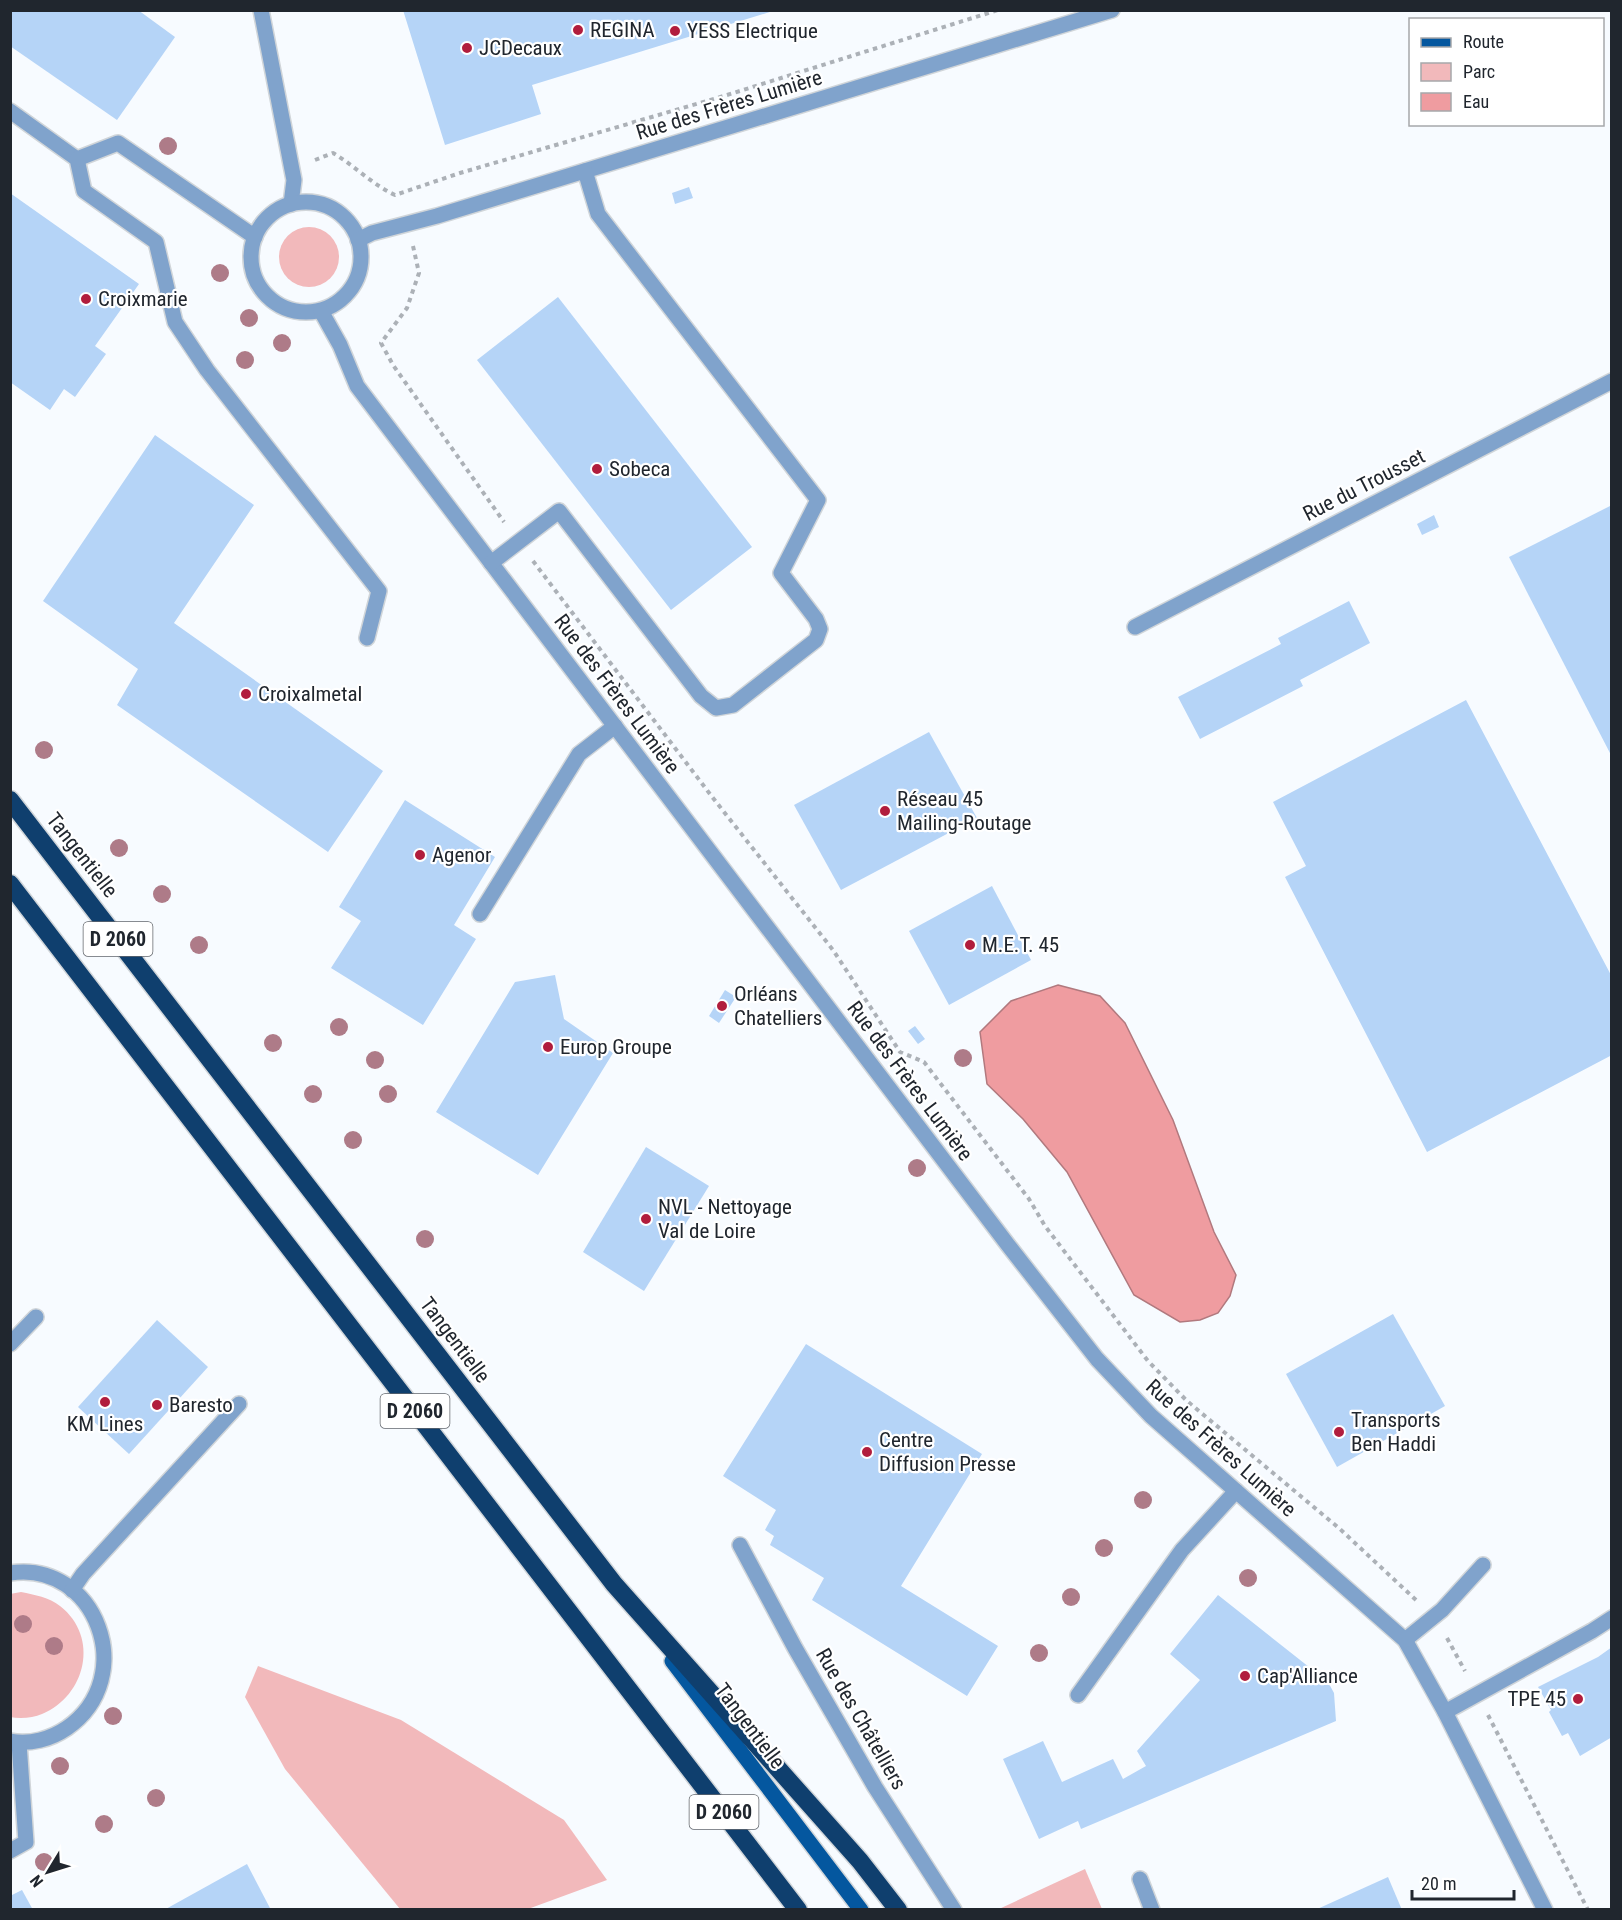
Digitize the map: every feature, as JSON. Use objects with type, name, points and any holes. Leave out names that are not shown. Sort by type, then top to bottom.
[{"type":"highway","name":"Tangentielle","points":[[10,800],[614,1584]]},
{"type":"highway","name":"D 2060","points":[[10,884],[798,1910]]},
{"type":"highway","points":[[614,1584],[860,1861],[898,1910]]},
{"type":"main road","name":"Tangentielle","points":[[614,1584],[861,1910]]},
{"type":"street","points":[[261,10],[294,180],[291,204]]},
{"type":"street","name":"Rue des Frères Lumière","points":[[358,240],[372,233],[585,171],[1112,10]]},
{"type":"street","points":[[10,111],[76,159],[84,191],[156,242],[175,322],[181,332],[207,370],[379,591],[367,638]]},
{"type":"street","points":[[76,159],[118,143],[255,237]]},
{"type":"street","points":[[491,563],[559,511],[700,696],[716,708],[733,705],[816,640],[820,629],[816,619],[780,573],[818,500],[598,214],[585,171]]},
{"type":"street","points":[[305,202],[332,208],[353,227],[358,240],[361,258],[358,276],[350,291],[337,303],[321,311],[303,313],[290,310],[272,301],[260,288],[253,272],[251,254],[255,237],[263,223],[276,211],[291,204],[305,202]]},
{"type":"street","name":"Rue des Frères Lumière","points":[[321,311],[340,345],[357,386],[1008,1245],[1097,1359],[1151,1416],[1405,1640],[1444,1709],[1545,1910]]},
{"type":"street","name":"Rue du Trousset","points":[[1135,627],[1611,381]]},
{"type":"street","points":[[480,914],[579,754],[615,726]]},
{"type":"street","points":[[10,1344],[36,1317]]},
{"type":"street","points":[[72,1590],[83,1574],[238,1404]]},
{"type":"street","points":[[1078,1695],[1182,1550],[1236,1491]]},
{"type":"street","name":"Rue des Châtelliers","points":[[740,1545],[795,1648],[875,1786],[954,1910]]},
{"type":"street","points":[[1405,1640],[1442,1610],[1484,1565]]},
{"type":"street","points":[[10,1573],[37,1574],[56,1580],[72,1590],[87,1605],[98,1623],[104,1644],[105,1665],[100,1686],[91,1704],[77,1720],[60,1733],[50,1737],[15,1742],[26,1842],[10,1851]]},
{"type":"street","points":[[1444,1709],[1592,1631],[1611,1618]]},
{"type":"street","points":[[1140,1879],[1152,1910]]},
{"type":"path","name":"Rue des Frères Lumière","points":[[314,160],[333,153],[395,195],[460,173],[727,95],[998,10]]},
{"type":"path","name":"Rue des Frères Lumière","points":[[713,798],[833,950],[900,1052],[924,1062],[1029,1199],[1046,1226],[1148,1361],[1187,1401],[1340,1529],[1417,1601],[1442,1628],[1461,1664]]},
{"type":"path","points":[[1491,1721],[1588,1910]]},
{"type":"green space","points":[[303,227],[315,227],[331,235],[337,245],[339,257],[337,269],[331,279],[315,287],[303,287],[287,279],[279,263],[279,251],[287,235]]},
{"type":"green space","points":[[21,1592],[47,1598],[60,1606],[73,1619],[80,1633],[83,1649],[78,1680],[69,1694],[42,1714],[22,1718],[10,1717],[10,1594]]},
{"type":"green space","points":[[258,1666],[401,1720],[564,1820],[607,1880],[528,1909],[400,1909],[285,1769],[245,1697]]},
{"type":"green space","points":[[1085,1869],[1102,1909],[999,1909]]},
{"type":"water","points":[[1058,985],[1100,996],[1125,1023],[1173,1120],[1214,1232],[1236,1275],[1230,1296],[1218,1313],[1200,1320],[1180,1322],[1134,1295],[1067,1172],[1023,1119],[987,1084],[980,1032],[1011,1001]]},
{"type":"building","points":[[10,10],[138,10],[175,37],[117,120],[10,46]]},
{"type":"building","points":[[403,10],[773,11],[532,85],[541,114],[445,145]]},
{"type":"building","points":[[689,187],[693,198],[675,204],[672,193]]},
{"type":"building","points":[[10,193],[139,284],[95,346],[106,354],[75,397],[64,389],[50,410],[10,382]]},
{"type":"building","points":[[558,297],[752,547],[671,610],[477,360]]},
{"type":"building","points":[[155,435],[254,505],[174,623],[383,771],[328,852],[117,705],[138,669],[43,601]]},
{"type":"building","points":[[1612,505],[1612,757],[1509,557]]},
{"type":"building","points":[[1434,515],[1439,527],[1422,535],[1417,524]]},
{"type":"building","points":[[1349,601],[1370,643],[1300,680],[1303,686],[1200,739],[1178,697],[1281,644],[1278,638]]},
{"type":"building","points":[[1466,700],[1612,977],[1612,1055],[1427,1152],[1285,877],[1306,866],[1273,802]]},
{"type":"building","name":"Réseau 45 Mailing-Routage","points":[[929,732],[977,818],[841,890],[794,805]]},
{"type":"building","points":[[405,800],[495,857],[454,925],[476,939],[423,1025],[331,968],[361,921],[339,907]]},
{"type":"building","name":"M.E.T. 45","points":[[992,886],[1031,960],[949,1005],[909,931]]},
{"type":"building","points":[[555,975],[564,1019],[613,1053],[538,1175],[436,1112],[515,982]]},
{"type":"building","name":"Orléans Chatelliers","points":[[725,990],[736,997],[719,1023],[709,1016]]},
{"type":"building","points":[[915,1026],[925,1039],[918,1044],[908,1031]]},
{"type":"building","name":"NVL - Nettoyage Val de Loire","points":[[646,1147],[709,1186],[644,1291],[583,1252]]},
{"type":"building","points":[[1393,1314],[1445,1406],[1337,1467],[1286,1374]]},
{"type":"building","points":[[157,1320],[208,1367],[129,1454],[78,1407]]},
{"type":"building","points":[[806,1344],[982,1454],[901,1586],[998,1646],[967,1696],[812,1600],[824,1578],[770,1545],[774,1536],[765,1530],[776,1510],[723,1476]]},
{"type":"building","points":[[1218,1595],[1328,1682],[1334,1693],[1336,1721],[1081,1829],[1078,1821],[1039,1839],[1003,1759],[1043,1741],[1062,1782],[1113,1759],[1123,1779],[1146,1766],[1137,1751],[1200,1680],[1170,1654]]},
{"type":"building","name":"TPE 45","points":[[1612,1647],[1612,1737],[1580,1756],[1568,1733],[1562,1736],[1538,1687],[1598,1657]]},
{"type":"building","points":[[247,1864],[271,1910],[164,1910]]},
{"type":"building","points":[[1388,1877],[1402,1910],[1315,1910]]},
{"type":"building","points":[[22,1890],[33,1910],[10,1910],[10,1896]]},
{"type":"place","name":"REGINA","points":[[578,30]]},
{"type":"place","name":"YESS Electrique","points":[[675,31]]},
{"type":"place","name":"JCDecaux","points":[[467,48]]},
{"type":"place","name":"Croixmarie","points":[[86,299]]},
{"type":"place","name":"Sobeca","points":[[597,469]]},
{"type":"place","name":"Croixalmetal","points":[[246,694]]},
{"type":"place","name":"Réseau 45 Mailing-Routage","points":[[885,811]]},
{"type":"place","name":"Agenor","points":[[420,855]]},
{"type":"place","name":"M.E.T. 45","points":[[970,945]]},
{"type":"place","name":"Orléans Chatelliers","points":[[722,1006]]},
{"type":"place","name":"Europ Groupe","points":[[548,1047]]},
{"type":"place","name":"NVL - Nettoyage Val de Loire","points":[[646,1219]]},
{"type":"place","name":"KM Lines","points":[[105,1402]]},
{"type":"place","name":"Baresto","points":[[157,1405]]},
{"type":"place","name":"Transports Ben Haddi","points":[[1339,1432]]},
{"type":"place","name":"Centre Diffusion Presse","points":[[867,1452]]},
{"type":"place","name":"Cap'Alliance","points":[[1245,1676]]},
{"type":"place","name":"TPE 45","points":[[1578,1699]]}]
